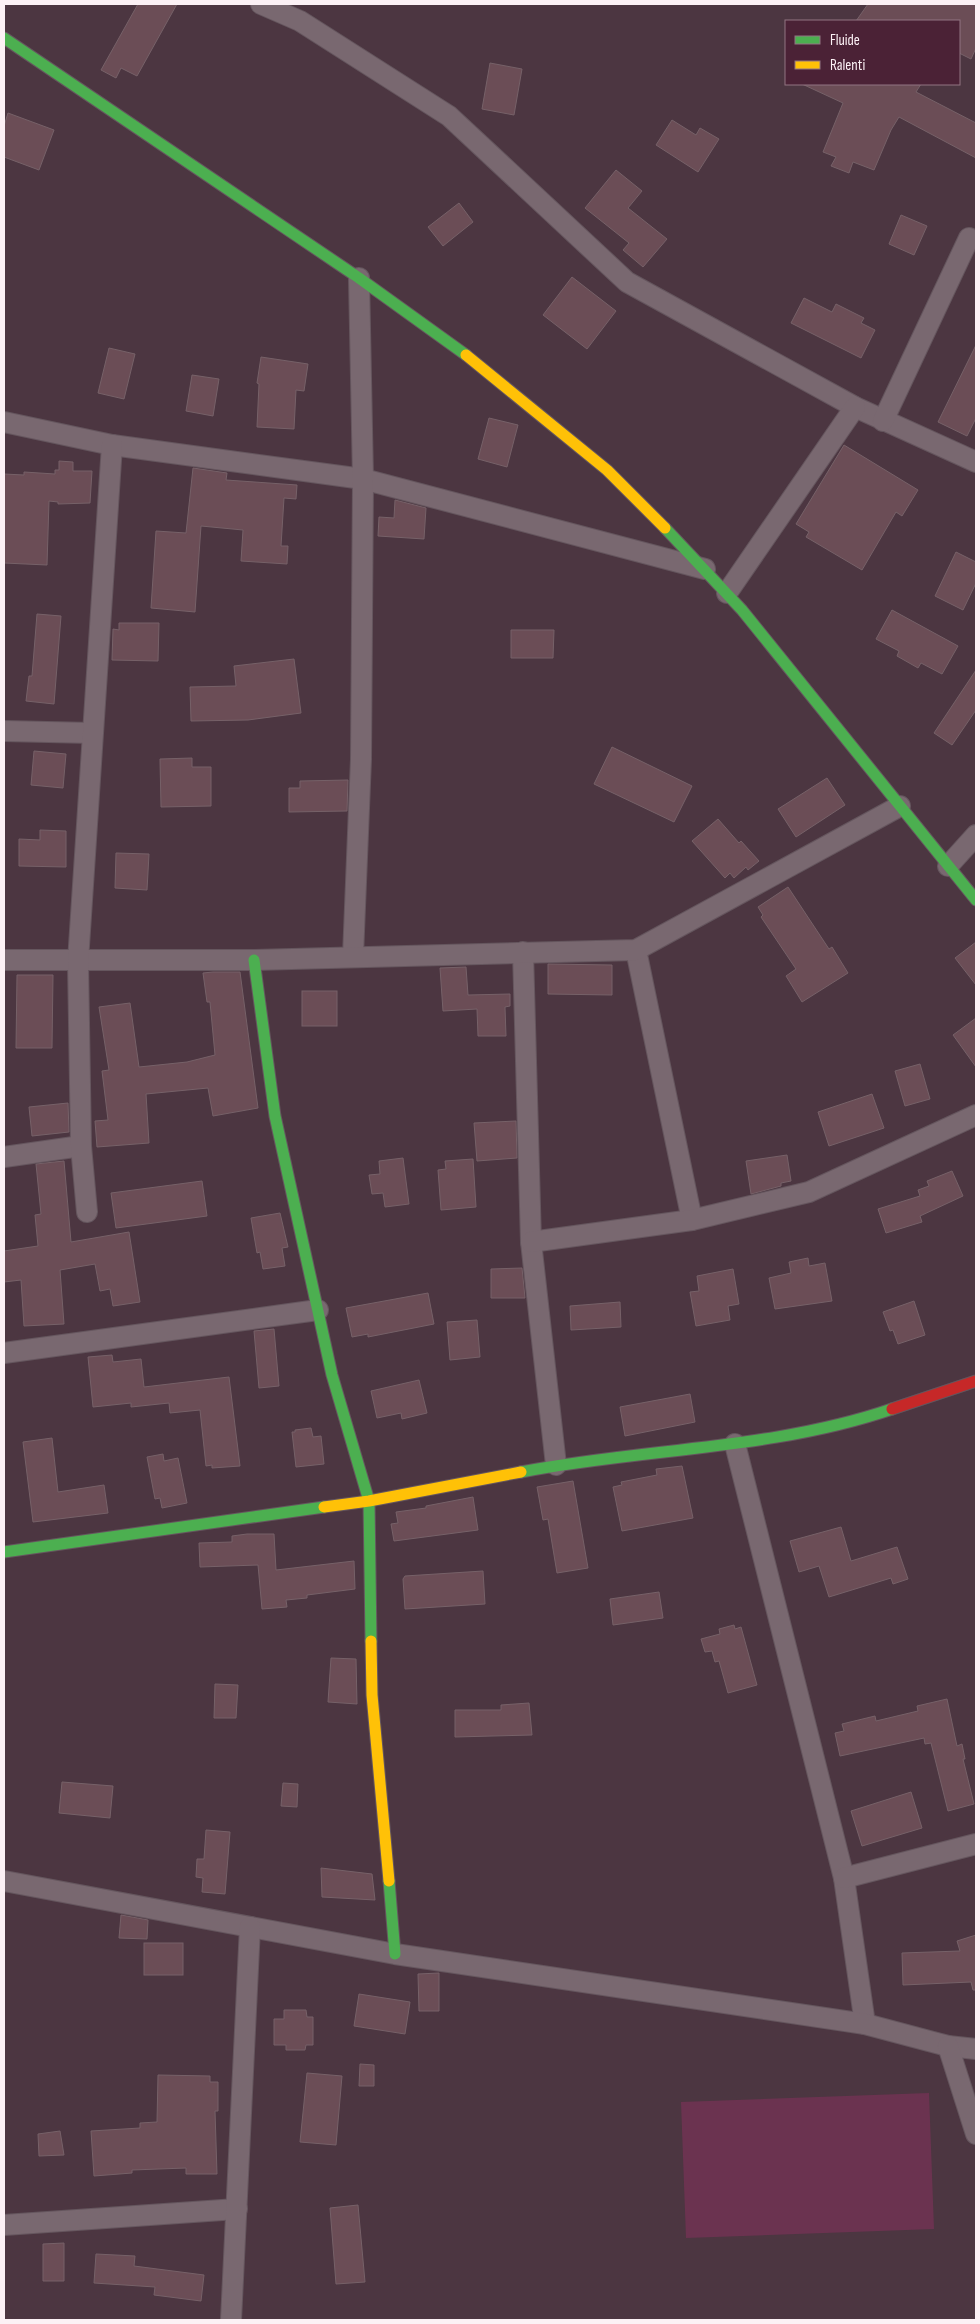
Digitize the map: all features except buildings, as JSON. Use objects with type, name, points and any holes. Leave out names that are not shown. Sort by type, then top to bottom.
[{"type":"street","points":[[261,4],[300,21],[449,116],[627,282],[855,408],[976,462]]},
{"type":"street","points":[[4,38],[358,278],[528,402],[607,470],[727,593],[795,674],[976,900]]},
{"type":"street","points":[[883,421],[968,238]]},
{"type":"street","points":[[353,956],[361,759],[363,479],[358,278]]},
{"type":"street","points":[[727,593],[855,408]]},
{"type":"street","points":[[4,422],[112,445],[363,479],[705,569]]},
{"type":"street","points":[[87,1212],[81,1146],[78,961],[112,445]]},
{"type":"street","points":[[4,732],[92,733]]},
{"type":"street","points":[[4,960],[254,960],[636,950],[900,806]]},
{"type":"street","points":[[948,866],[976,835]]},
{"type":"street","points":[[636,950],[692,1220]]},
{"type":"street","points":[[523,952],[531,1242],[556,1466]]},
{"type":"street","points":[[254,960],[275,1116],[332,1375],[369,1501],[372,1695],[396,1954]]},
{"type":"street","points":[[531,1242],[692,1220],[809,1192],[976,1115]]},
{"type":"street","points":[[4,1156],[81,1146]]},
{"type":"street","points":[[4,1353],[318,1310]]},
{"type":"street","points":[[4,1552],[369,1501],[556,1466],[735,1444],[852,1423],[976,1381]]},
{"type":"street","points":[[735,1444],[844,1878],[865,2024]]},
{"type":"street","points":[[844,1878],[976,1844]]},
{"type":"street","points":[[4,1881],[396,1954],[865,2024],[948,2046],[976,2049]]},
{"type":"street","points":[[231,2320],[238,2209],[250,1927]]},
{"type":"street","points":[[948,2046],[976,2134]]},
{"type":"street","points":[[4,2225],[238,2209]]},
{"type":"shaded area","points":[[929,2093],[934,2229],[686,2238],[681,2102]]},
{"type":"traffic: fast","points":[[4,38],[359,278],[466,355]]},
{"type":"traffic: fast","points":[[665,528],[742,610],[976,900]]},
{"type":"traffic: fast","points":[[254,960],[275,1116],[332,1375],[369,1501],[371,1641]]},
{"type":"traffic: fast","points":[[521,1472],[567,1464],[754,1441],[801,1433],[892,1409]]},
{"type":"traffic: fast","points":[[4,1552],[324,1507]]},
{"type":"traffic: fast","points":[[389,1881],[395,1954]]},
{"type":"traffic: slow","points":[[466,355],[607,470],[665,528]]},
{"type":"traffic: slow","points":[[324,1507],[369,1501],[521,1472]]},
{"type":"traffic: slow","points":[[371,1641],[372,1695],[389,1881]]},
{"type":"traffic: jam","points":[[892,1409],[976,1381]]}]
